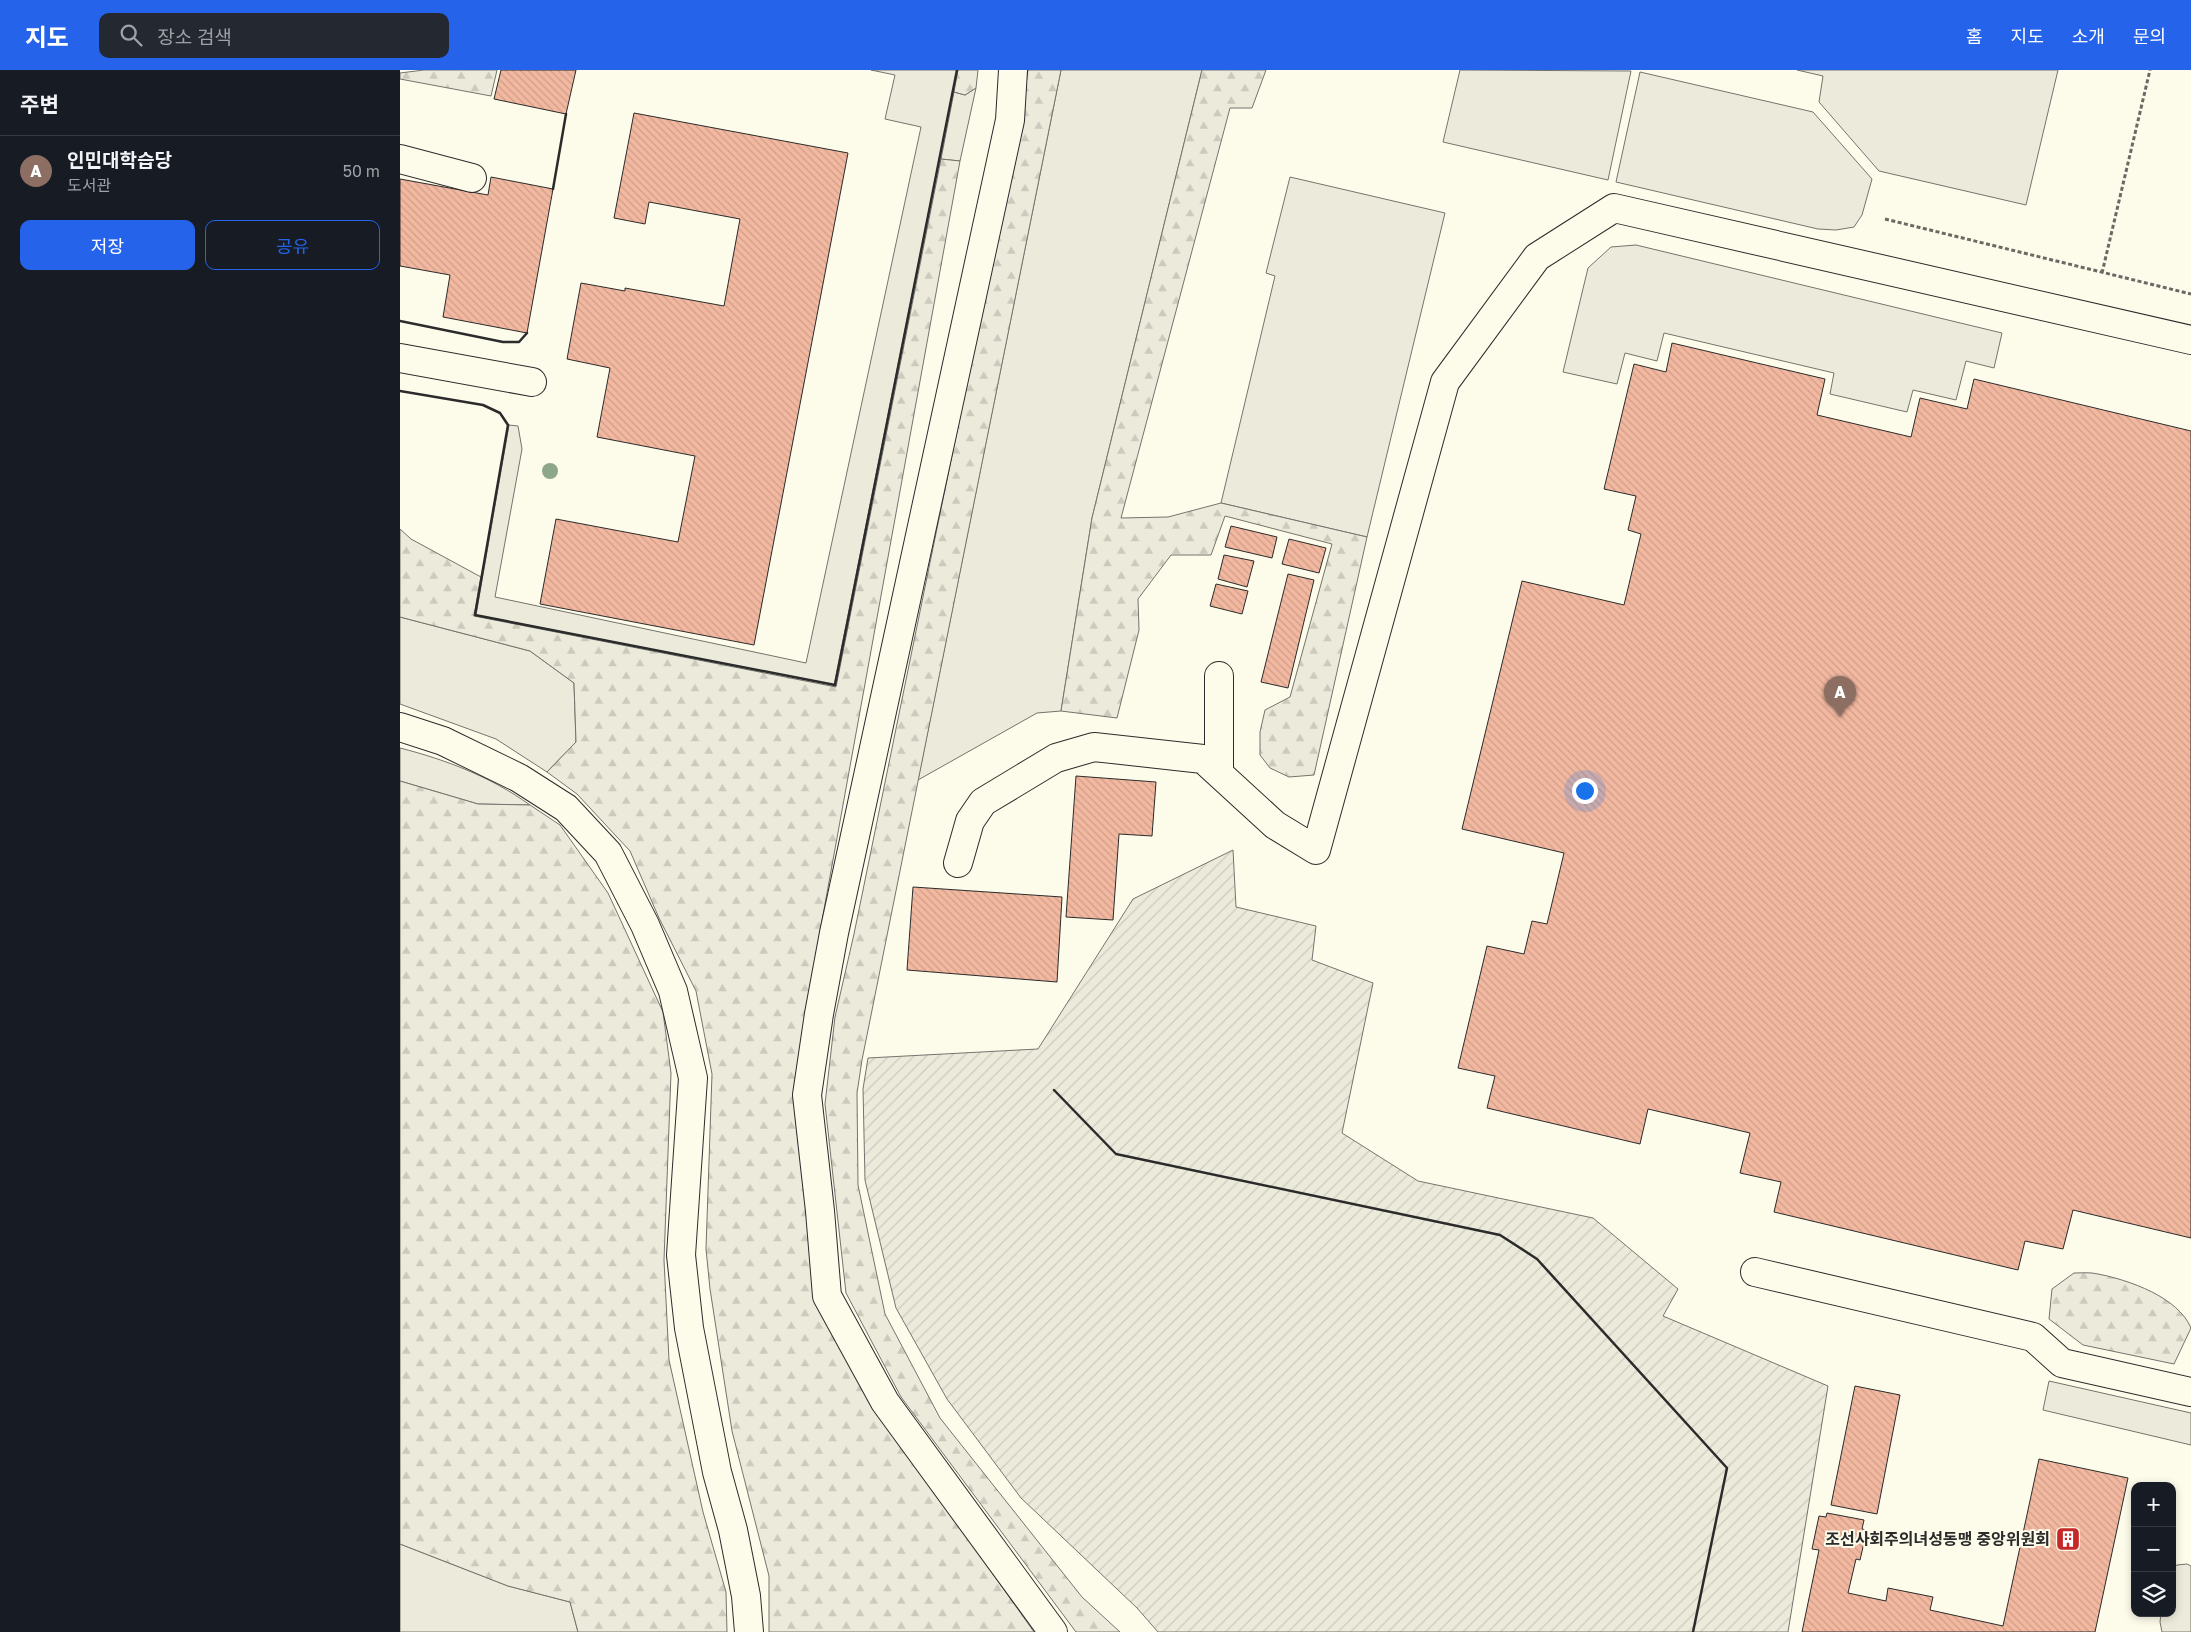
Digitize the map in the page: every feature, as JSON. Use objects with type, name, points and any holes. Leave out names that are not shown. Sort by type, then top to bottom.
[{"type":"lane","points":[[1012,70],[1010,120],[834,933],[807,1095],[826,1296],[885,1402],[1053,1632]]},
{"type":"lane","points":[[400,159],[472,178]]},
{"type":"lane","points":[[958,863],[970,821],[983,802],[1056,758],[1094,747],[1202,758],[1274,825],[1316,850],[1445,382],[1536,257],[1614,208],[2191,340]]},
{"type":"lane","points":[[400,358],[532,382]]},
{"type":"lane","points":[[1219,676],[1219,773]]},
{"type":"lane","points":[[400,727],[443,741],[511,774],[566,808],[608,853],[645,925],[673,991],[693,1078],[681,1255],[689,1328],[717,1472],[733,1530],[742,1577],[749,1632]]},
{"type":"lane","points":[[1755,1272],[2033,1337],[2062,1363],[2191,1392]]},
{"type":"path","points":[[2102,273],[2150,70]]},
{"type":"path","points":[[1885,220],[2191,294]]},
{"type":"green space","points":[[424,70],[497,70],[491,96],[400,79],[400,73]]},
{"type":"green space","points":[[871,70],[957,70],[834,685],[476,615],[509,425],[518,426],[522,449],[495,597],[806,663],[921,127],[885,119],[895,75]]},
{"type":"green space","points":[[958,70],[978,70],[976,88],[965,95],[954,92]]},
{"type":"green space","points":[[1028,70],[1061,70],[862,1060],[857,1093],[858,1185],[885,1314],[940,1418],[1082,1597],[1120,1632],[1076,1632],[901,1397],[846,1293],[825,1104],[835,1017],[854,934],[1020,123]]},
{"type":"green space","points":[[1061,70],[1202,70],[1092,518],[1061,711],[1037,713],[918,780]]},
{"type":"green space","points":[[1202,70],[1266,70],[1252,108],[1230,108],[1121,518],[1168,517],[1221,503],[1367,537],[1314,775],[1289,777],[1270,768],[1260,755],[1260,732],[1265,710],[1290,697],[1332,544],[1225,516],[1211,555],[1171,555],[1138,599],[1139,630],[1117,718],[1061,711],[1092,518]]},
{"type":"green space","points":[[1460,70],[1631,71],[1608,180],[1443,142]]},
{"type":"green space","points":[[1797,70],[2058,70],[2026,205],[1879,171],[1819,102],[1823,76]]},
{"type":"green space","points":[[1640,72],[1813,112],[1872,179],[1862,215],[1854,227],[1836,230],[1818,229],[1616,182]]},
{"type":"green space","points":[[976,88],[960,161],[941,159],[954,92],[965,95]]},
{"type":"green space","points":[[941,159],[960,161],[819,937],[807,1016],[807,1222],[880,1414],[1034,1632],[769,1632],[769,1576],[732,1431],[710,1289],[706,1249],[712,1074],[696,991],[659,918],[630,851],[577,794],[547,772],[576,742],[574,683],[530,651],[400,617],[400,529],[411,539],[481,577],[474,616],[836,687]]},
{"type":"green space","points":[[1290,177],[1445,213],[1367,537],[1221,503],[1275,276],[1266,273]]},
{"type":"green space","points":[[1636,245],[2002,333],[1994,368],[1966,361],[1956,400],[1913,390],[1907,412],[1830,394],[1834,373],[1664,333],[1657,361],[1625,353],[1617,384],[1563,372],[1588,268],[1611,247]]},
{"type":"green space","points":[[400,617],[530,651],[574,683],[576,742],[547,772],[496,739],[400,704]]},
{"type":"green space","points":[[400,748],[452,764],[484,778],[530,805],[478,804],[400,781]]},
{"type":"green space","points":[[400,781],[478,804],[530,805],[560,825],[608,893],[663,1012],[671,1073],[664,1260],[669,1360],[703,1512],[726,1592],[727,1632],[578,1632],[570,1602],[508,1586],[400,1544]]},
{"type":"green space","points":[[1233,850],[1236,907],[1316,926],[1312,960],[1373,983],[1342,1133],[1418,1181],[1593,1218],[1678,1289],[1663,1316],[1828,1386],[1788,1632],[1158,1632],[1137,1608],[1021,1498],[947,1399],[896,1308],[865,1180],[863,1089],[868,1058],[1038,1049],[1133,899]]},
{"type":"green space","points":[[2074,1273],[2095,1273],[2124,1281],[2151,1292],[2175,1307],[2185,1317],[2191,1328],[2174,1364],[2083,1345],[2049,1319],[2052,1289]]},
{"type":"green space","points":[[2049,1381],[2191,1413],[2191,1445],[2043,1410]]},
{"type":"green space","points":[[400,1544],[508,1586],[570,1602],[578,1632],[400,1632]]},
{"type":"green space","points":[[2187,1564],[2191,1566],[2191,1632],[2162,1632],[2161,1617],[2176,1617],[2177,1565]]},
{"type":"building","points":[[501,70],[576,70],[566,114],[494,99]]},
{"type":"building","points":[[634,113],[848,153],[754,645],[540,604],[556,519],[678,542],[695,456],[597,437],[610,368],[567,359],[581,283],[625,291],[625,288],[724,306],[740,219],[649,202],[645,224],[614,218]]},
{"type":"building","points":[[491,177],[553,189],[527,333],[443,317],[450,275],[400,266],[400,179],[488,195]]},
{"type":"building","points":[[1672,343],[1825,379],[1817,415],[1911,437],[1920,398],[1967,409],[1974,379],[2191,431],[2191,1238],[2073,1210],[2063,1249],[2025,1241],[2018,1270],[1774,1212],[1781,1182],[1740,1173],[1750,1133],[1648,1109],[1640,1144],[1487,1108],[1495,1076],[1458,1068],[1487,946],[1524,954],[1532,921],[1547,924],[1564,853],[1462,829],[1522,581],[1624,605],[1641,534],[1628,530],[1636,496],[1604,489],[1634,364],[1666,372]]},
{"type":"building","points":[[1231,526],[1277,537],[1272,558],[1225,547]]},
{"type":"building","points":[[1289,539],[1326,548],[1319,573],[1282,564]]},
{"type":"building","points":[[1224,555],[1254,561],[1247,587],[1218,579]]},
{"type":"building","points":[[1288,574],[1314,580],[1288,688],[1261,682]]},
{"type":"building","points":[[1216,584],[1248,591],[1242,614],[1210,606]]},
{"type":"building","points":[[1076,776],[1156,782],[1152,836],[1119,834],[1113,920],[1066,917]]},
{"type":"building","points":[[913,887],[1062,897],[1057,982],[907,970]]},
{"type":"building","points":[[1855,1386],[1900,1395],[1877,1514],[1831,1505]]},
{"type":"building","name":"조선사회주의녀성동맹 중앙위원회","points":[[2039,1459],[2128,1478],[2095,1632],[1802,1632],[1819,1550],[1812,1549],[1819,1516],[1826,1517],[1827,1513],[1864,1520],[1862,1529],[1867,1530],[1860,1560],[1856,1559],[1848,1593],[1886,1601],[1888,1588],[1933,1597],[1930,1610],[2003,1626]]},
{"type":"wall","points":[[400,391],[483,405],[500,413],[508,425],[475,615],[835,685],[957,70]]},
{"type":"wall","points":[[553,189],[566,114]]},
{"type":"wall","points":[[400,321],[503,342],[519,342],[527,333]]},
{"type":"wall","points":[[1054,1090],[1116,1154],[1500,1235],[1537,1259],[1727,1468],[1693,1632]]},
{"type":"place","name":"인민대학습당","points":[[1840,717]]},
{"type":"place","name":"조선사회주의녀성동맹 중앙위원회","points":[[2068,1539]]}]
